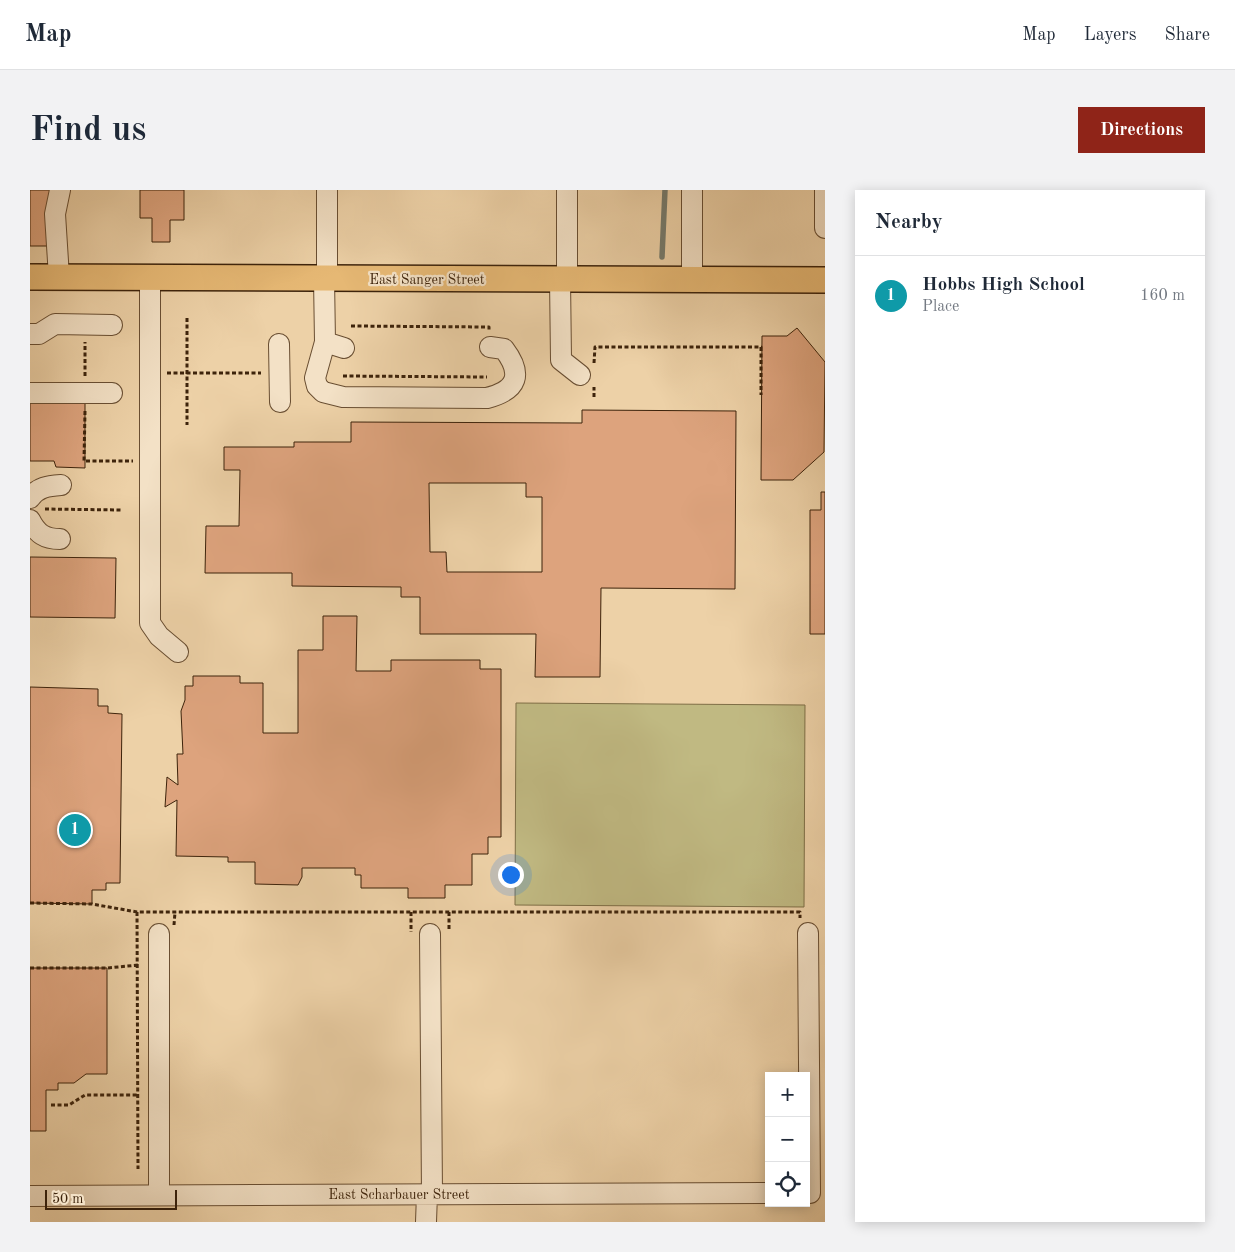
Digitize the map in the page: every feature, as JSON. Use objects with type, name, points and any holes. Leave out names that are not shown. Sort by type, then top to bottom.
[{"type":"main road","name":"East Sanger Street","points":[[30,277],[825,280]]},
{"type":"street","points":[[59,277],[55,214],[60,190]]},
{"type":"street","points":[[328,190],[326,278],[335,345],[317,368],[315,378],[317,386],[323,392],[342,397],[487,398],[501,394],[513,385],[516,377],[514,363],[504,349],[490,340]]},
{"type":"street","points":[[567,190],[561,360],[590,374]]},
{"type":"street","points":[[692,190],[692,280]]},
{"type":"street","points":[[825,190],[825,228]]},
{"type":"street","points":[[150,278],[150,623],[159,636],[178,652]]},
{"type":"street","points":[[30,334],[39,334],[55,324],[112,325]]},
{"type":"street","points":[[279,344],[280,402]]},
{"type":"street","points":[[30,392],[112,393]]},
{"type":"street","points":[[60,539],[49,539],[40,535],[33,509],[35,491],[49,486],[61,485]]},
{"type":"street","points":[[808,933],[814,1193]]},
{"type":"street","points":[[159,934],[159,1195]]},
{"type":"street","points":[[426,1222],[429,1194],[430,934]]},
{"type":"street","name":"East Scharbauer Street","points":[[30,1196],[765,1193]]},
{"type":"path","points":[[187,318],[187,425]]},
{"type":"path","points":[[351,326],[489,327],[490,340]]},
{"type":"path","points":[[85,334],[84,461],[136,461]]},
{"type":"path","points":[[594,397],[590,374],[594,347],[761,347],[761,396]]},
{"type":"path","points":[[150,373],[280,373]]},
{"type":"path","points":[[343,376],[516,377]]},
{"type":"path","points":[[33,509],[122,510]]},
{"type":"path","points":[[30,903],[92,904],[137,912],[800,912]]},
{"type":"path","points":[[137,912],[138,1174]]},
{"type":"path","points":[[30,968],[107,968],[138,965]]},
{"type":"path","points":[[51,1104],[69,1104],[84,1095],[138,1095]]},
{"type":"shaded area","points":[[516,703],[805,705],[804,907],[515,905]]},
{"type":"building","points":[[30,190],[56,190],[51,246],[30,246]]},
{"type":"building","points":[[140,190],[184,190],[184,220],[170,220],[170,242],[152,242],[152,218],[140,218]]},
{"type":"building","points":[[797,328],[825,362],[824,452],[793,480],[761,480],[762,336],[787,336]]},
{"type":"building","points":[[30,401],[85,401],[85,468],[56,467],[54,461],[30,461]]},
{"type":"building","points":[[582,410],[736,411],[735,589],[601,588],[600,677],[535,677],[536,634],[420,634],[420,597],[401,597],[401,587],[292,586],[292,573],[205,573],[206,526],[239,526],[240,470],[224,470],[224,447],[294,447],[294,442],[351,442],[351,422],[582,423]],"holes":[[[429,483],[526,483],[526,497],[542,497],[542,572],[447,572],[446,552],[430,552]]]},
{"type":"building","points":[[821,492],[825,492],[825,634],[810,634],[810,510],[821,510]]},
{"type":"building","points":[[30,557],[116,558],[115,618],[30,617]]},
{"type":"building","points":[[323,616],[357,616],[356,671],[391,671],[391,660],[480,660],[480,669],[501,669],[501,837],[488,837],[488,854],[472,854],[472,885],[445,885],[445,898],[408,898],[408,888],[361,888],[361,875],[355,875],[355,868],[302,868],[302,877],[298,885],[255,884],[255,862],[228,862],[228,857],[176,856],[177,800],[165,807],[167,777],[178,785],[177,754],[183,754],[181,711],[185,700],[185,686],[193,686],[193,676],[240,676],[240,683],[263,683],[263,733],[298,733],[298,650],[323,650]]},
{"type":"building","points":[[30,687],[98,689],[98,706],[108,706],[108,713],[122,714],[120,883],[106,883],[106,890],[92,890],[92,904],[30,903]]},
{"type":"building","points":[[30,968],[107,968],[107,1074],[86,1074],[74,1083],[58,1083],[58,1090],[46,1090],[46,1131],[30,1131]]},
{"type":"waterway","points":[[662,257],[665,190]]},
{"type":"place","name":"Hobbs High School","points":[[75,830]]}]
